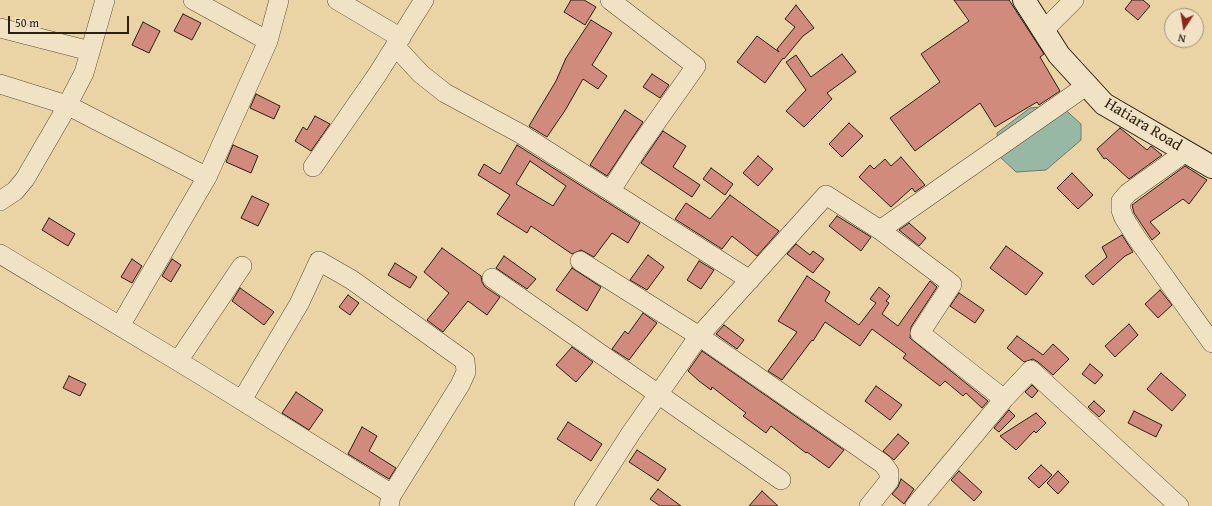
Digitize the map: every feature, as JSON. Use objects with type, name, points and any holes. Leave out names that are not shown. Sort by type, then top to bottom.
[{"type":"street","points":[[0,201],[14,191],[25,180],[84,73],[105,0]]},
{"type":"street","points":[[193,0],[268,41]]},
{"type":"street","points":[[120,326],[206,176],[268,41],[279,0]]},
{"type":"street","points":[[337,0],[398,42],[421,74],[445,93],[521,134],[750,280]]},
{"type":"street","points":[[313,167],[398,42],[424,0]]},
{"type":"street","name":"Hatiara Road","points":[[1024,0],[1059,55],[1104,104],[1212,167]]},
{"type":"street","points":[[1043,31],[1074,0]]},
{"type":"street","points":[[611,190],[638,148],[696,66],[622,4]]},
{"type":"street","points":[[0,28],[90,51]]},
{"type":"street","points":[[0,84],[67,104],[206,176]]},
{"type":"street","points":[[880,230],[1086,86]]},
{"type":"street","points":[[1186,151],[1128,193],[1121,201],[1121,210],[1124,218],[1136,237],[1212,343]]},
{"type":"street","points":[[584,506],[699,336],[826,195],[880,230],[952,284],[920,333],[1004,399]]},
{"type":"street","points":[[0,254],[242,400],[388,491],[390,501]]},
{"type":"street","points":[[242,400],[298,304],[319,261],[352,280],[465,361],[466,372],[460,385],[390,501]]},
{"type":"street","points":[[580,261],[699,336],[883,464],[889,472],[889,481],[869,506]]},
{"type":"street","points":[[178,361],[242,266]]},
{"type":"street","points":[[492,278],[781,480]]},
{"type":"street","points":[[914,506],[1004,399],[1031,370],[1179,506]]},
{"type":"shaded area","points":[[1060,105],[1081,124],[1081,140],[1046,170],[1016,172],[999,156],[997,133],[1030,108]]},
{"type":"building","points":[[571,0],[584,0],[596,7],[585,25],[564,12]]},
{"type":"building","points":[[954,0],[1009,0],[1044,54],[1040,57],[1060,91],[1039,105],[1037,102],[995,127],[980,103],[915,151],[890,118],[940,82],[921,54],[969,21]]},
{"type":"building","points":[[1132,0],[1143,0],[1150,6],[1138,20],[1125,9]]},
{"type":"building","points":[[796,5],[814,28],[803,36],[784,59],[783,58],[765,83],[737,62],[757,36],[779,52],[777,49],[795,27],[785,19]]},
{"type":"building","points":[[183,14],[201,23],[192,40],[174,31]]},
{"type":"building","points":[[591,20],[612,33],[592,65],[607,76],[598,89],[583,79],[566,109],[547,137],[529,126],[556,81],[566,58]]},
{"type":"building","points":[[143,22],[160,31],[149,53],[132,45]]},
{"type":"building","points":[[842,54],[856,72],[827,93],[832,99],[804,127],[786,111],[806,90],[786,62],[796,55],[811,77]]},
{"type":"building","points":[[652,74],[669,85],[660,98],[643,87]]},
{"type":"building","points":[[256,94],[280,106],[274,119],[250,108]]},
{"type":"building","points":[[625,110],[643,122],[607,176],[590,165]]},
{"type":"building","points":[[315,116],[330,124],[311,151],[295,141],[303,127],[307,130]]},
{"type":"building","points":[[849,123],[863,136],[842,157],[829,144]]},
{"type":"building","points":[[1120,128],[1147,150],[1151,146],[1162,155],[1129,179],[1106,158],[1104,159],[1097,149]]},
{"type":"building","points":[[663,131],[686,146],[673,167],[700,185],[692,197],[641,163]]},
{"type":"building","points":[[233,145],[258,156],[251,173],[226,162]]},
{"type":"building","points":[[517,145],[640,223],[628,243],[612,233],[594,257],[581,250],[572,254],[531,226],[527,233],[497,214],[510,195],[478,175],[484,164],[500,174]],"holes":[[[530,161],[566,186],[553,206],[516,184]]]},
{"type":"building","points":[[758,156],[773,169],[758,186],[743,173]]},
{"type":"building","points":[[901,157],[925,185],[915,192],[912,188],[891,207],[859,177],[870,165],[874,169],[885,159],[891,166]]},
{"type":"building","points":[[1185,166],[1207,180],[1189,204],[1183,199],[1150,222],[1160,233],[1152,240],[1134,213],[1132,205]]},
{"type":"building","points":[[711,168],[733,184],[725,195],[703,179]]},
{"type":"building","points":[[1072,173],[1093,195],[1078,209],[1057,188]]},
{"type":"building","points":[[730,195],[779,231],[757,256],[732,236],[722,249],[675,219],[686,203],[710,219]]},
{"type":"building","points":[[252,196],[269,204],[258,226],[241,218]]},
{"type":"building","points":[[837,216],[871,237],[861,251],[829,226]]},
{"type":"building","points":[[49,218],[75,234],[68,246],[42,230]]},
{"type":"building","points":[[909,223],[926,238],[919,246],[899,230]]},
{"type":"building","points":[[1122,235],[1133,252],[1125,256],[1093,285],[1085,276],[1107,257],[1102,247]]},
{"type":"building","points":[[796,244],[810,255],[813,251],[824,259],[813,273],[787,254]]},
{"type":"building","points":[[1006,246],[1043,273],[1026,295],[990,268]]},
{"type":"building","points":[[442,248],[481,276],[485,287],[500,297],[487,315],[468,301],[443,332],[427,320],[449,293],[424,272]]},
{"type":"building","points":[[648,255],[664,267],[647,290],[630,280]]},
{"type":"building","points":[[504,256],[536,279],[527,289],[496,268]]},
{"type":"building","points":[[132,259],[142,266],[132,283],[121,277]]},
{"type":"building","points":[[172,259],[181,265],[171,282],[162,276]]},
{"type":"building","points":[[699,261],[714,270],[701,289],[687,280]]},
{"type":"building","points":[[395,263],[417,277],[410,288],[388,275]]},
{"type":"building","points":[[572,268],[601,287],[587,311],[556,290]]},
{"type":"building","points":[[807,276],[830,292],[825,301],[859,325],[876,303],[870,299],[879,287],[890,296],[886,301],[889,303],[882,314],[898,326],[930,281],[937,287],[911,327],[910,338],[988,401],[982,408],[966,393],[963,396],[945,381],[940,386],[903,358],[906,354],[872,329],[860,346],[825,322],[813,341],[812,340],[782,380],[768,371],[797,332],[778,321]]},
{"type":"building","points":[[240,288],[274,312],[264,325],[232,301]]},
{"type":"building","points":[[1160,290],[1172,305],[1158,318],[1145,304]]},
{"type":"building","points":[[959,293],[984,310],[975,323],[950,306]]},
{"type":"building","points":[[348,295],[359,303],[350,315],[339,307]]},
{"type":"building","points":[[643,313],[657,323],[629,360],[612,349],[625,331],[628,334]]},
{"type":"building","points":[[1129,324],[1138,335],[1115,357],[1105,346]]},
{"type":"building","points":[[724,325],[744,340],[737,349],[716,334]]},
{"type":"building","points":[[1017,336],[1043,355],[1053,344],[1069,359],[1053,375],[1033,359],[1024,362],[1007,348]]},
{"type":"building","points":[[572,347],[593,362],[576,382],[556,365]]},
{"type":"building","points":[[702,351],[844,450],[829,468],[807,452],[806,453],[771,426],[766,433],[743,416],[746,413],[712,387],[711,390],[688,371]]},
{"type":"building","points":[[1090,364],[1103,375],[1095,384],[1082,374]]},
{"type":"building","points":[[1161,373],[1186,395],[1172,411],[1147,389]]},
{"type":"building","points":[[69,376],[86,384],[80,396],[63,388]]},
{"type":"building","points":[[1032,385],[1038,391],[1032,398],[1025,392]]},
{"type":"building","points":[[876,386],[902,405],[890,420],[865,401]]},
{"type":"building","points":[[296,392],[323,410],[309,430],[282,413]]},
{"type":"building","points":[[1094,401],[1105,411],[1099,417],[1088,407]]},
{"type":"building","points":[[1009,410],[1015,416],[999,432],[994,428]]},
{"type":"building","points":[[1134,411],[1162,425],[1156,437],[1128,423]]},
{"type":"building","points":[[1036,413],[1046,423],[1036,433],[1034,431],[1016,450],[1000,436]]},
{"type":"building","points":[[568,422],[602,444],[591,461],[557,439]]},
{"type":"building","points":[[362,427],[377,436],[369,451],[396,468],[389,479],[348,454]]},
{"type":"building","points":[[898,434],[909,443],[894,460],[883,451]]},
{"type":"building","points":[[637,450],[666,469],[658,481],[629,462]]},
{"type":"building","points":[[1041,465],[1052,475],[1039,488],[1028,478]]},
{"type":"building","points":[[959,471],[982,492],[974,501],[951,480]]},
{"type":"building","points":[[1058,471],[1069,482],[1058,494],[1047,483]]},
{"type":"building","points":[[901,479],[914,489],[904,504],[892,494],[898,487]]},
{"type":"building","points":[[658,489],[681,506],[660,506],[650,499]]},
{"type":"building","points":[[762,491],[778,506],[749,506]]}]
